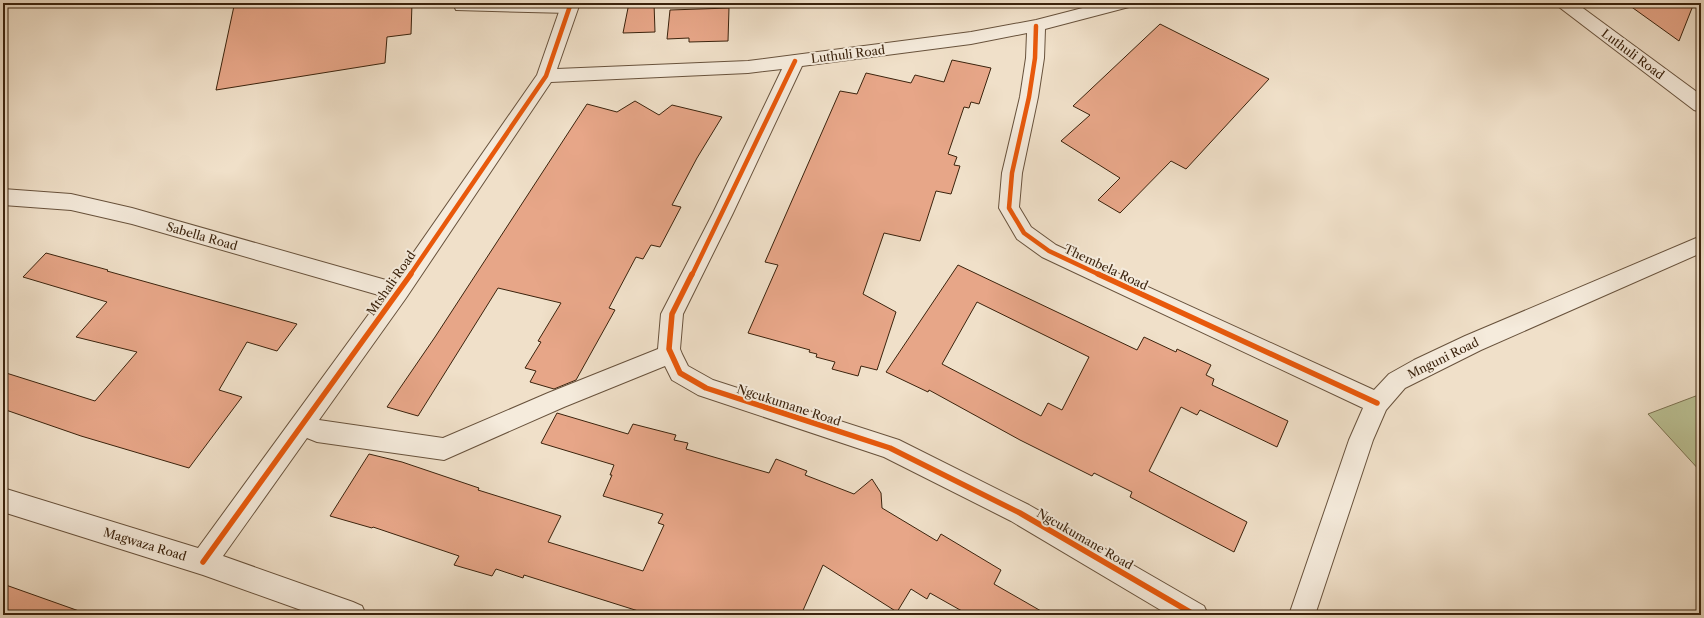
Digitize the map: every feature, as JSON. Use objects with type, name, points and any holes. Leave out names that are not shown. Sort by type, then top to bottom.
[{"type":"street","name":"Luthuli Road","points":[[546,76],[748,67],[972,38],[1036,26],[1123,3]]},
{"type":"street","name":"Luthuli Road","points":[[1565,3],[1701,104]]},
{"type":"street","name":"Mtshali Road","points":[[203,562],[398,292],[546,76],[570,7]]},
{"type":"street","name":"Thembela Road","points":[[1036,26],[1035,58],[1029,97],[1012,174],[1009,208],[1024,233],[1049,251],[1377,403]]},
{"type":"street","name":"Ngcukumane Road","points":[[795,61],[723,213],[672,314],[669,349],[680,373],[706,388],[890,448],[1020,513],[1195,615]]},
{"type":"street","name":"Sabella Road","points":[[3,197],[71,202],[132,216],[398,292]]},
{"type":"street","name":"Mnguni Road","points":[[1302,615],[1361,440],[1377,403],[1396,381],[1422,367],[1701,244]]},
{"type":"street","points":[[302,425],[317,431],[444,450],[556,400],[671,354]]},
{"type":"street","name":"Magwaza Road","points":[[3,500],[203,562],[353,615]]},
{"type":"lane","points":[[460,8],[570,7]]},
{"type":"green space","points":[[1701,394],[1701,472],[1648,414]]},
{"type":"building","points":[[258,3],[412,3],[411,34],[387,37],[385,63],[216,90],[234,6]]},
{"type":"building","points":[[629,3],[654,3],[655,32],[623,33]]},
{"type":"building","points":[[1626,3],[1694,3],[1679,41]]},
{"type":"building","points":[[729,8],[728,41],[689,42],[689,38],[667,39],[670,10]]},
{"type":"building","points":[[1160,24],[1269,79],[1186,169],[1171,161],[1120,213],[1098,200],[1120,178],[1061,141],[1090,115],[1073,106]]},
{"type":"building","points":[[952,60],[991,68],[979,104],[971,102],[969,108],[964,107],[948,154],[957,157],[954,165],[960,166],[951,194],[936,191],[920,241],[884,233],[863,294],[896,312],[877,370],[861,366],[858,376],[832,369],[835,362],[816,357],[817,354],[809,352],[810,350],[748,333],[778,265],[765,262],[840,91],[857,94],[866,73],[911,83],[915,75],[944,82]]},
{"type":"building","points":[[635,101],[659,115],[672,105],[722,117],[697,158],[672,205],[681,207],[660,247],[651,245],[643,259],[636,257],[609,308],[615,310],[576,380],[554,389],[530,382],[536,371],[525,368],[541,342],[538,341],[561,303],[498,288],[418,416],[387,407],[435,337],[587,104],[617,112]]},
{"type":"building","points":[[46,253],[297,324],[277,351],[247,342],[219,390],[242,397],[189,468],[81,436],[3,409],[3,372],[95,401],[137,352],[76,337],[107,302],[23,277]]},
{"type":"building","points":[[958,265],[1137,350],[1144,337],[1176,352],[1177,349],[1211,365],[1206,375],[1214,379],[1212,385],[1288,421],[1277,447],[1200,410],[1197,415],[1181,407],[1149,471],[1247,522],[1234,552],[1130,497],[1132,492],[1094,473],[1092,476],[1020,440],[929,390],[928,392],[886,372]],"holes":[[[977,302],[1089,357],[1062,410],[1048,403],[1041,416],[942,364]]]},
{"type":"building","points":[[557,413],[628,434],[633,424],[676,435],[674,440],[688,443],[686,449],[769,473],[776,459],[807,471],[805,475],[854,494],[872,479],[881,493],[882,508],[937,541],[941,534],[1001,570],[994,584],[1048,615],[969,615],[930,593],[927,599],[911,589],[897,612],[823,565],[801,615],[651,615],[524,575],[523,578],[496,569],[492,576],[454,565],[459,556],[373,527],[372,528],[330,516],[369,454],[402,462],[479,488],[478,490],[561,516],[548,542],[643,571],[664,525],[658,523],[663,514],[603,496],[612,475],[610,475],[614,465],[541,443]]},
{"type":"building","points":[[3,584],[79,611],[78,615],[3,615]]},
{"type":"cycle path","points":[[203,562],[398,292],[546,76],[571,3]]},
{"type":"cycle path","points":[[1036,26],[1035,58],[1029,97],[1012,173],[1009,208],[1024,233],[1049,251],[1377,403]]},
{"type":"cycle path","points":[[795,61],[723,213],[672,314],[669,349],[680,373],[706,388],[890,448],[1020,513],[1195,615]]}]
